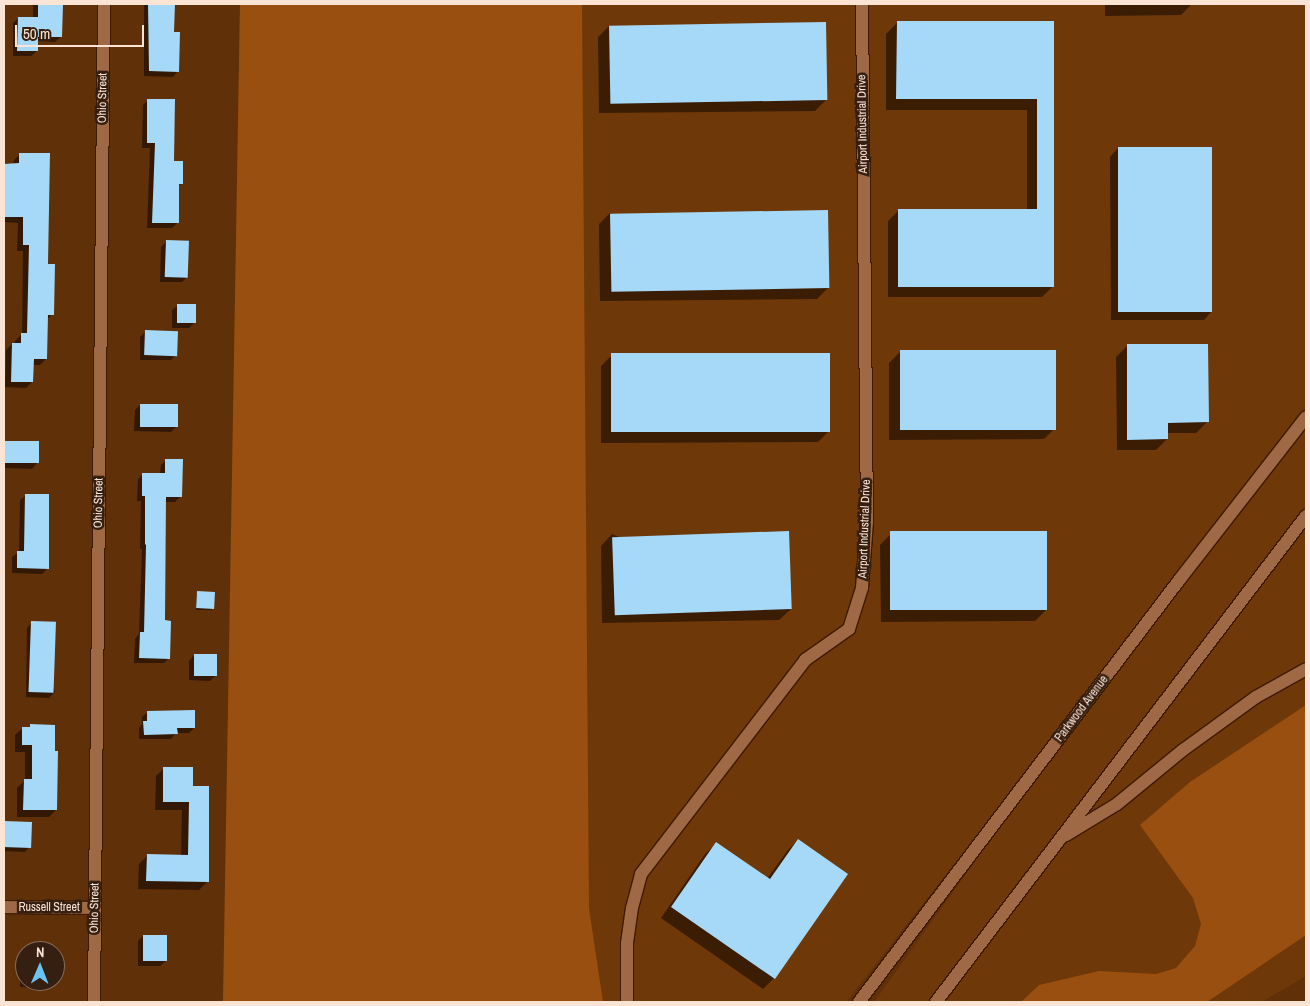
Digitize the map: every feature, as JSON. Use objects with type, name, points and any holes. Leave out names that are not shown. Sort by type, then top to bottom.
[{"type":"street","name":"Ohio Street","points":[[94,1002],[104,4]]},
{"type":"street","name":"Airport Industrial Drive","points":[[626,1002],[628,943],[632,908],[641,874],[805,660],[849,629],[862,588],[867,522],[862,4]]},
{"type":"street","name":"Parkwood Avenue","points":[[859,1002],[1168,594],[1306,417]]},
{"type":"street","points":[[936,1002],[1306,516]]},
{"type":"street","points":[[1058,841],[1117,804],[1183,750],[1256,697],[1306,669]]},
{"type":"street","name":"Russell Street","points":[[4,907],[95,908]]},
{"type":"shaded area","points":[[240,4],[1306,4],[1306,976],[1262,1002],[874,1002],[1133,641],[1017,784],[846,1002],[223,1002]]},
{"type":"shaded area","points":[[240,4],[582,4],[589,908],[603,1002],[223,1002]]},
{"type":"shaded area","points":[[1306,705],[1306,935],[1207,1002],[1021,1002],[1039,985],[1099,971],[1156,974],[1176,968],[1195,946],[1201,924],[1193,898],[1140,825],[1190,782]]},
{"type":"building","points":[[38,4],[63,4],[62,37],[38,37],[38,51],[17,51],[18,17],[38,17]]},
{"type":"building","points":[[148,4],[175,4],[174,32],[180,32],[179,72],[149,71]]},
{"type":"building","points":[[897,21],[1054,21],[1054,287],[898,287],[898,209],[1037,209],[1037,99],[896,99]]},
{"type":"building","points":[[826,22],[827,100],[610,104],[609,26]]},
{"type":"building","points":[[147,99],[175,99],[174,161],[183,161],[183,184],[179,184],[179,223],[152,223],[155,143],[147,143]]},
{"type":"building","points":[[1118,147],[1212,147],[1212,312],[1118,312]]},
{"type":"building","points":[[19,153],[50,153],[48,264],[55,264],[54,315],[48,315],[47,359],[34,359],[33,382],[11,382],[12,343],[21,343],[21,333],[27,333],[29,245],[23,245],[23,217],[4,217],[4,164],[19,163]]},
{"type":"building","points":[[828,210],[829,288],[611,292],[610,214]]},
{"type":"building","points":[[166,240],[189,241],[188,278],[165,277]]},
{"type":"building","points":[[177,304],[196,304],[196,323],[177,323]]},
{"type":"building","points":[[145,330],[178,331],[177,356],[144,355]]},
{"type":"building","points":[[1127,344],[1208,344],[1209,422],[1168,423],[1168,439],[1127,440]]},
{"type":"building","points":[[900,350],[1056,350],[1056,430],[900,430]]},
{"type":"building","points":[[611,353],[830,353],[830,432],[611,432]]},
{"type":"building","points":[[140,404],[178,404],[178,427],[140,427]]},
{"type":"building","points":[[4,441],[39,441],[39,463],[4,463]]},
{"type":"building","points":[[165,459],[183,459],[182,497],[166,497],[165,620],[171,621],[170,659],[139,658],[140,632],[144,632],[146,545],[145,496],[142,496],[142,473],[165,473]]},
{"type":"building","points":[[25,494],[49,494],[49,569],[17,568],[17,551],[24,551]]},
{"type":"building","points":[[789,531],[792,609],[615,615],[612,537]]},
{"type":"building","points":[[890,531],[1047,531],[1047,610],[890,610]]},
{"type":"building","points":[[197,591],[215,592],[214,609],[196,608]]},
{"type":"building","points":[[31,621],[56,622],[54,693],[29,692]]},
{"type":"building","points":[[194,654],[217,654],[217,676],[194,676]]},
{"type":"building","points":[[195,710],[195,728],[177,728],[178,734],[144,735],[143,721],[147,721],[147,711]]},
{"type":"building","points":[[30,724],[55,725],[55,751],[58,751],[57,810],[23,810],[24,779],[32,779],[32,745],[22,745],[22,727],[30,727]]},
{"type":"building","points":[[163,767],[193,767],[193,786],[209,786],[209,882],[146,881],[147,854],[188,855],[189,802],[163,802]]},
{"type":"building","points":[[4,821],[32,822],[31,848],[4,847]]},
{"type":"building","points":[[798,839],[848,874],[775,979],[671,907],[716,842],[770,879]]},
{"type":"building","points":[[143,935],[167,935],[167,961],[143,961]]}]
